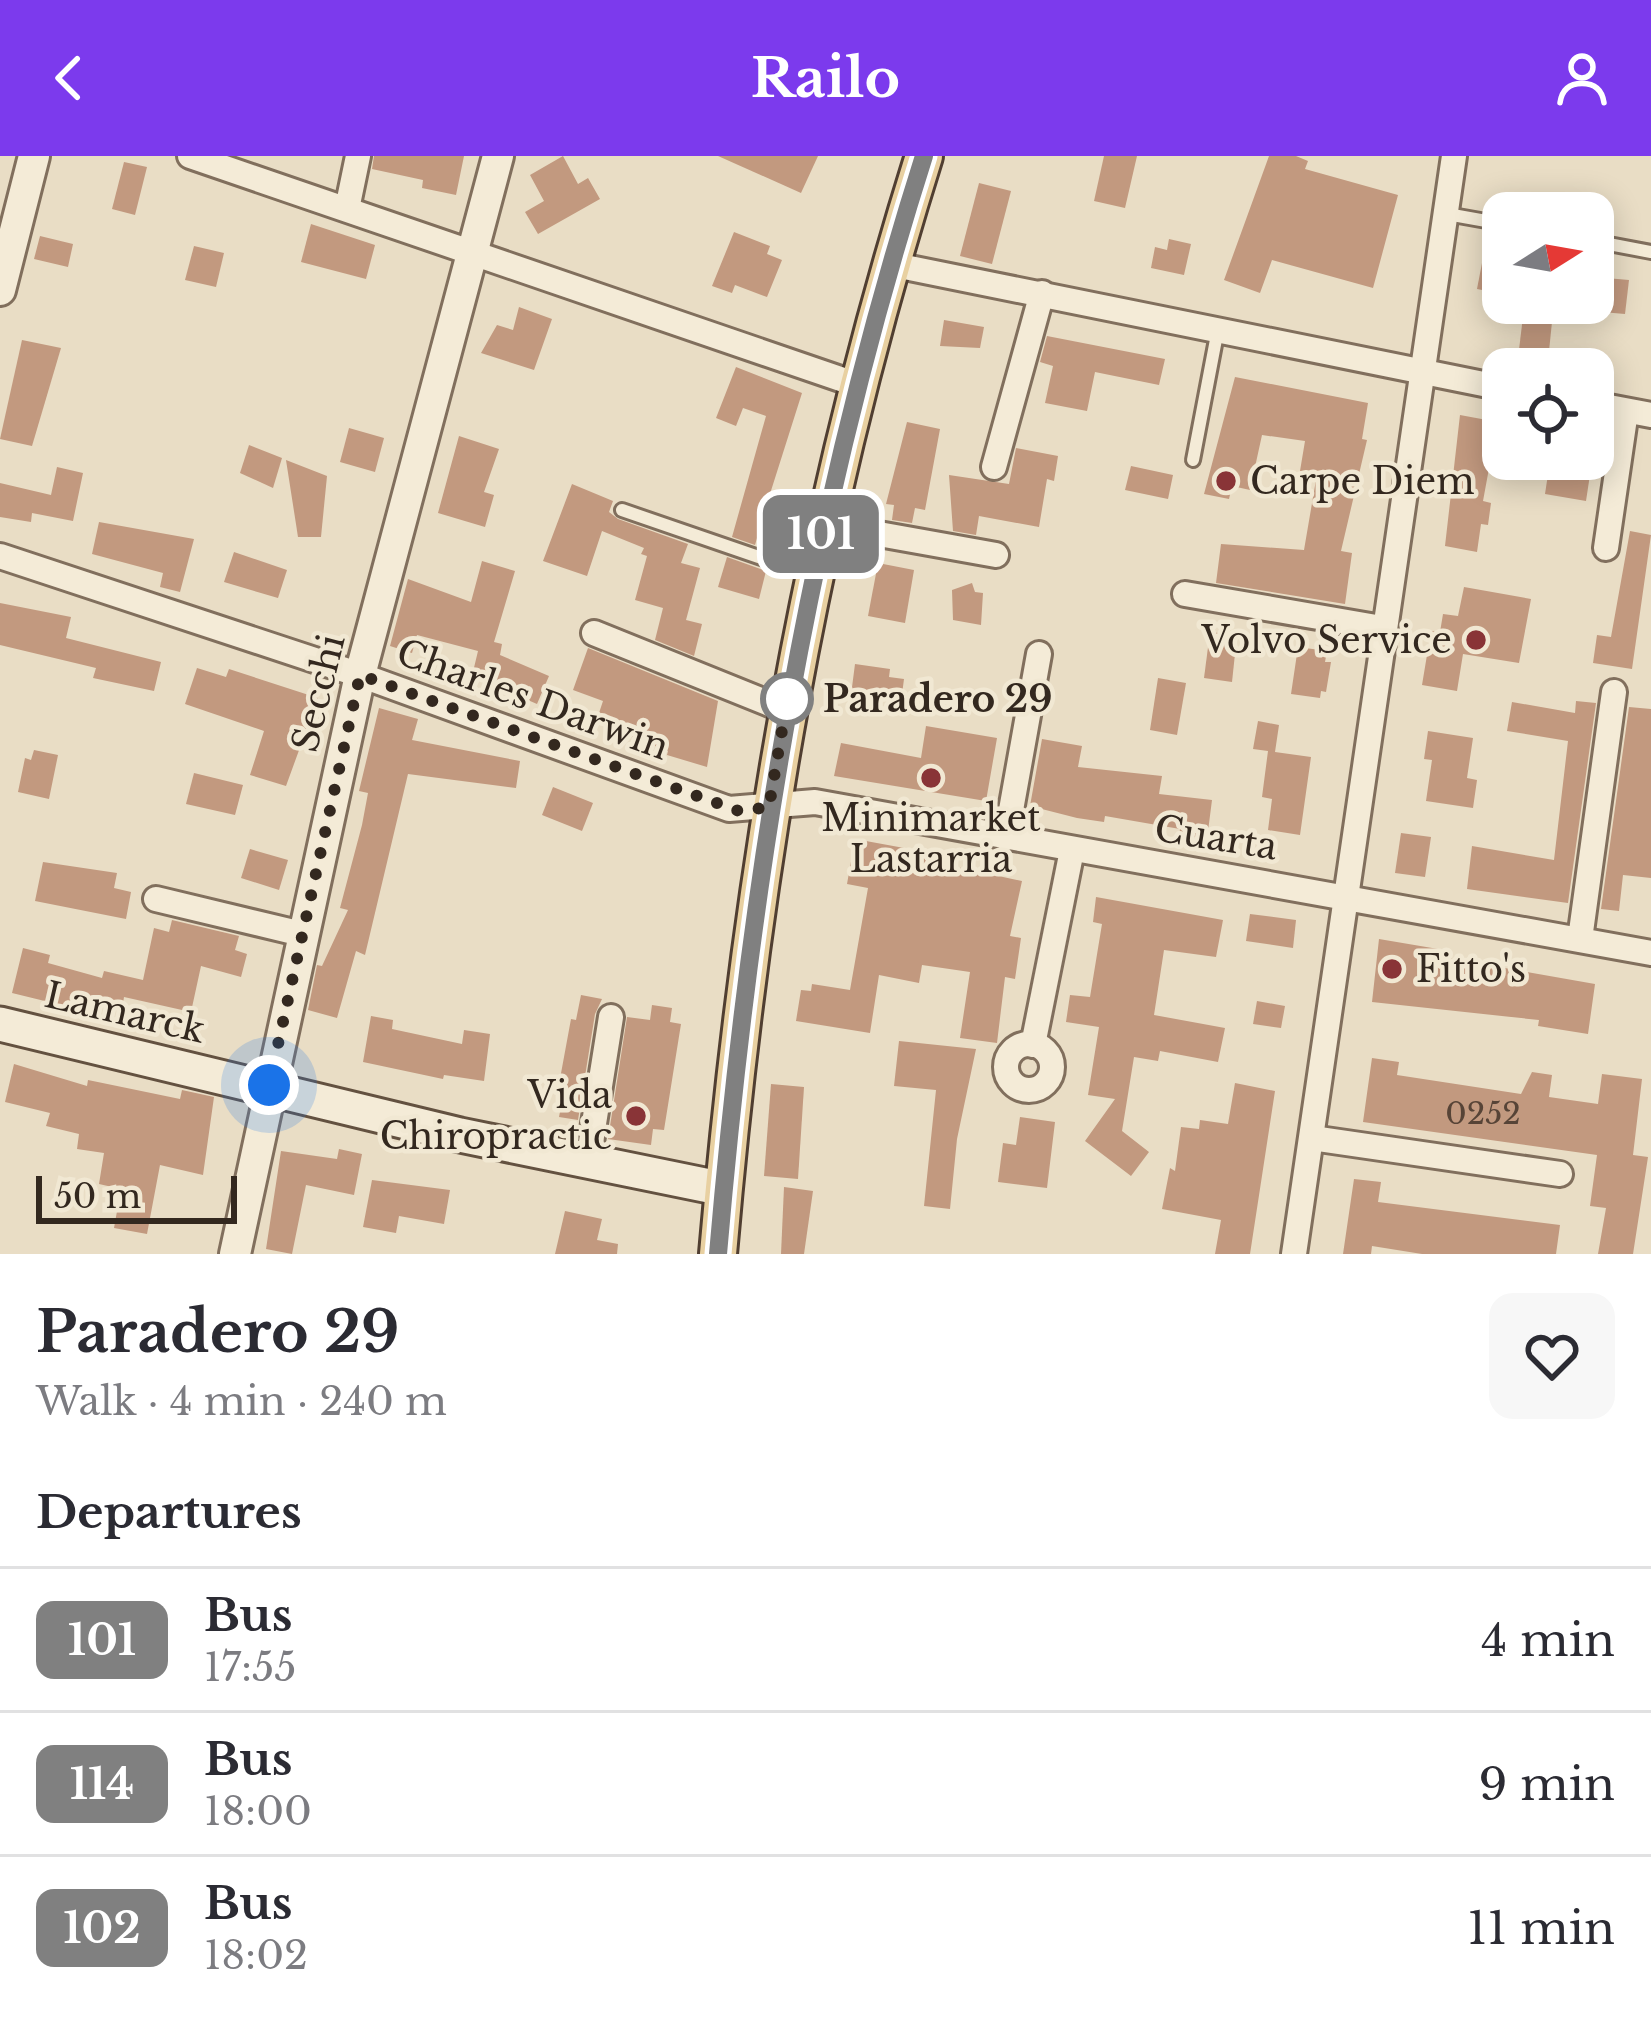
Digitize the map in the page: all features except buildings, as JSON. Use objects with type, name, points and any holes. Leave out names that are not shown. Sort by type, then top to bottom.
[{"type":"main road","points":[[718,1254],[769,807],[785,710],[823,524],[890,264],[924,156]]},
{"type":"main road","name":"Lamarck","points":[[0,1024],[269,1085],[460,1135],[724,1189]]},
{"type":"street","points":[[0,290],[34,156]]},
{"type":"street","points":[[190,156],[858,385]]},
{"type":"street","points":[[347,209],[358,156]]},
{"type":"street","name":"Secchi","points":[[235,1254],[360,675],[476,254],[498,156]]},
{"type":"street","points":[[1294,1254],[1454,156]]},
{"type":"street","points":[[890,264],[1482,384]]},
{"type":"street","points":[[994,467],[1042,293]]},
{"type":"street","points":[[1606,548],[1638,413]]},
{"type":"street","points":[[823,524],[996,555]]},
{"type":"street","name":"Charles Darwin","points":[[0,556],[360,675],[729,809],[769,807]]},
{"type":"street","points":[[1185,594],[1382,628]]},
{"type":"street","points":[[594,633],[785,710]]},
{"type":"street","points":[[1006,838],[1039,654]]},
{"type":"street","points":[[1580,939],[1614,692]]},
{"type":"street","name":"Cuarta","points":[[769,807],[815,802],[1651,953]]},
{"type":"street","points":[[1033,1045],[1072,850]]},
{"type":"street","points":[[156,899],[302,934]]},
{"type":"street","points":[[588,1161],[611,1017]]},
{"type":"street","points":[[1312,1138],[1560,1174]]},
{"type":"lane","points":[[1447,214],[1482,220]]},
{"type":"lane","points":[[1614,245],[1651,252]]},
{"type":"lane","points":[[1193,460],[1218,329]]},
{"type":"lane","points":[[622,510],[812,575]]},
{"type":"bus line","name":"101","points":[[718,1254],[753,919],[785,710],[846,431],[924,156]]},
{"type":"place","name":"Carpe Diem","points":[[1226,481]]},
{"type":"place","name":"Volvo Service","points":[[1476,640]]},
{"type":"place","name":"Paradero 29","points":[[787,699]]},
{"type":"place","name":"Minimarket Lastarria","points":[[931,778]]},
{"type":"place","name":"Fitto's","points":[[1392,969]]},
{"type":"place","name":"Vida Chiropractic","points":[[636,1116]]},
{"type":"route","points":[[269,1085],[360,675],[739,811],[769,807],[788,695],[787,699]]}]
